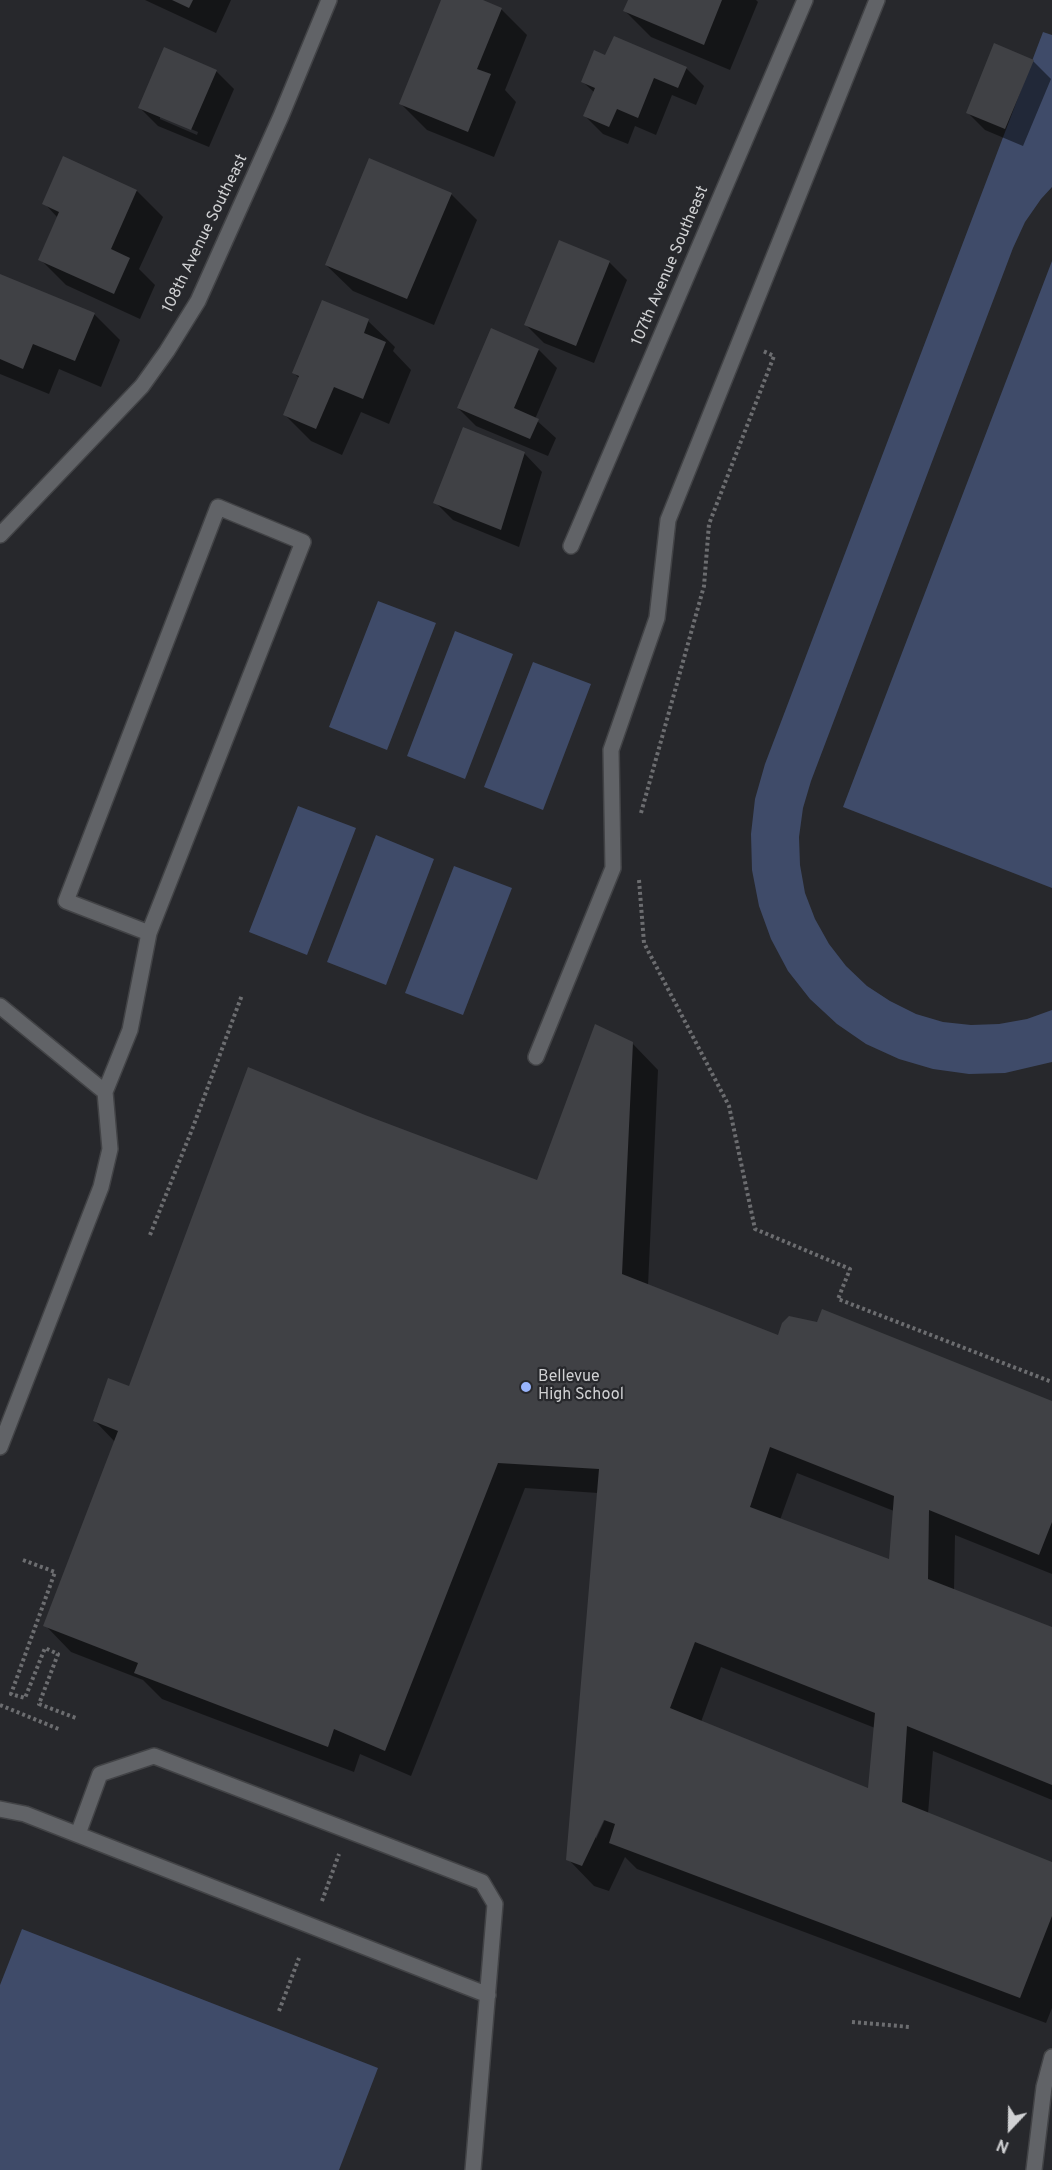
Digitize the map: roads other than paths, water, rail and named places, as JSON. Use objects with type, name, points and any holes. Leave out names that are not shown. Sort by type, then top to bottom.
[{"type":"street","name":"108th Avenue Southeast","points":[[0,535],[142,386],[198,301],[281,116],[329,0]]},
{"type":"street","name":"107th Avenue Southeast","points":[[571,546],[805,0]]},
{"type":"street","points":[[536,1057],[613,868],[611,750],[657,618],[668,520],[877,0]]},
{"type":"street","points":[[0,1447],[101,1187],[110,1149],[105,1092],[130,1030],[149,933],[303,542],[218,507],[66,902],[149,933]]},
{"type":"street","points":[[0,1006],[105,1092]]},
{"type":"street","points":[[78,1834],[100,1774],[154,1756],[482,1882],[495,1904],[473,2170]]},
{"type":"street","points":[[0,1809],[25,1814],[78,1834],[488,1995]]},
{"type":"street","points":[[1034,2170],[1044,2087],[1052,2057]]},
{"type":"place","name":"Bellevue High School","points":[[526,1387]]}]
